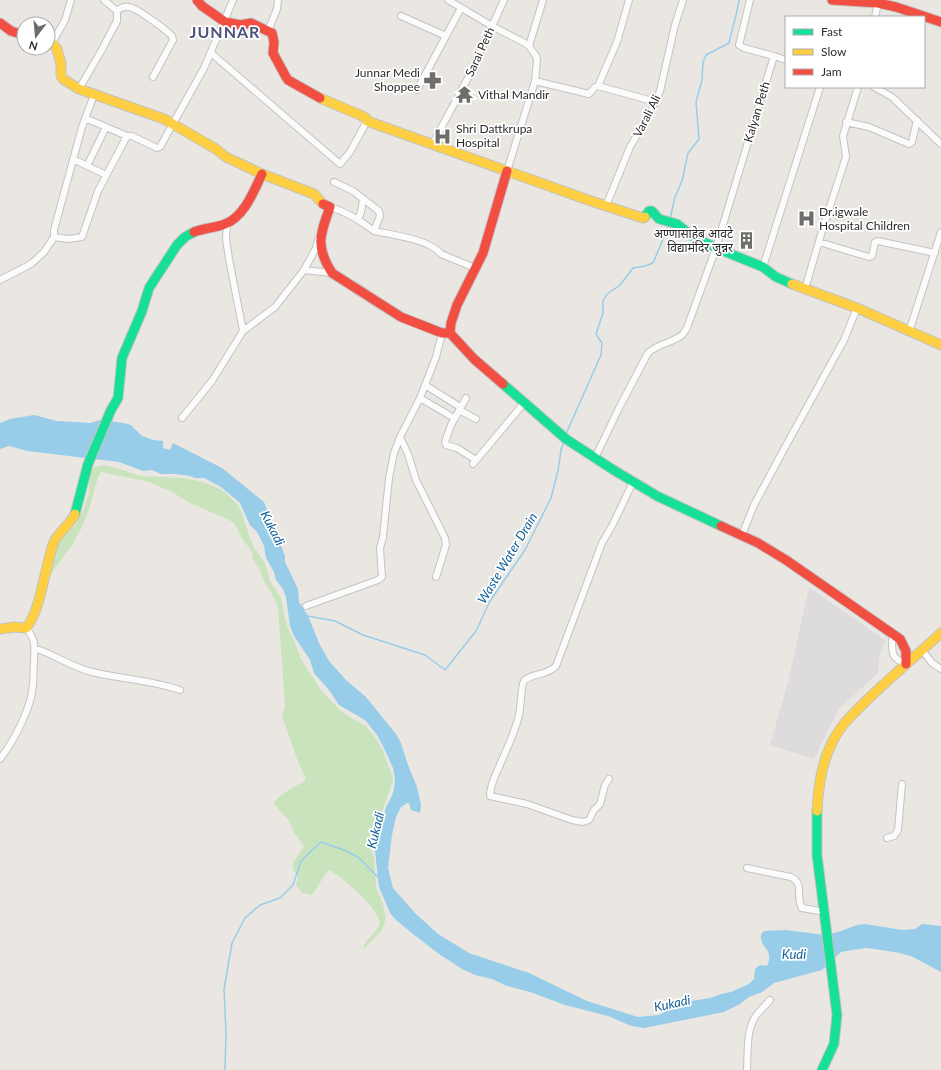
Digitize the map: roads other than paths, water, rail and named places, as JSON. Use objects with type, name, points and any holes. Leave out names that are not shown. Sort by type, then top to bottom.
[{"type":"street","points":[[56,33],[65,20],[71,0]]},
{"type":"street","points":[[79,89],[117,21],[117,11],[104,0]]},
{"type":"street","points":[[197,0],[202,6],[225,22],[241,25],[251,24],[272,34],[273,53],[278,59],[285,77],[288,80],[326,101],[366,118],[367,121],[643,218],[649,211],[652,211],[659,219],[677,224],[692,236],[716,248],[763,267],[776,277],[805,290],[857,308],[941,345]]},
{"type":"street","points":[[85,118],[127,136],[132,136],[157,148],[160,147],[204,68],[225,22],[233,0]]},
{"type":"street","points":[[268,32],[275,14],[278,0]]},
{"type":"street","points":[[306,606],[378,580],[382,577],[380,548],[383,537],[389,478],[394,453],[400,437],[420,398],[464,289],[483,253],[535,81],[537,60],[529,46],[448,0]]},
{"type":"street","name":"Sarai Peth","points":[[432,145],[466,83],[504,0]]},
{"type":"street","points":[[529,46],[543,0]]},
{"type":"street","points":[[535,81],[589,94],[595,87],[598,86],[617,42],[629,0]]},
{"type":"street","name":"Varali Ali","points":[[606,206],[630,147],[656,102],[660,91],[675,25],[683,0]]},
{"type":"street","points":[[750,0],[739,44],[744,48],[785,60]]},
{"type":"street","points":[[832,0],[878,3],[923,16]]},
{"type":"street","points":[[874,16],[878,3]]},
{"type":"street","points":[[117,11],[122,7],[129,7],[136,10],[172,36],[173,40],[153,77]]},
{"type":"street","points":[[417,90],[461,8]]},
{"type":"street","points":[[401,16],[446,36]]},
{"type":"street","points":[[925,17],[941,22]]},
{"type":"street","points":[[0,23],[11,31],[16,32]]},
{"type":"street","points":[[56,48],[61,64],[61,76],[63,80],[79,89],[164,119],[216,149],[226,157],[262,174],[314,194],[322,203],[343,211],[358,219],[374,231],[413,238],[438,249],[441,254],[475,268]]},
{"type":"street","points":[[211,53],[340,164],[350,152],[367,121]]},
{"type":"street","name":"Kalyan Peth","points":[[595,458],[648,353],[654,347],[680,336],[684,333],[688,325],[716,248],[774,56]]},
{"type":"street","points":[[598,86],[656,102]]},
{"type":"street","points":[[763,267],[820,88]]},
{"type":"street","points":[[805,290],[818,242],[846,157],[843,136],[846,122],[858,88]]},
{"type":"street","points":[[876,88],[892,97],[941,144]]},
{"type":"street","points":[[0,280],[31,264],[44,252],[54,237],[54,230],[73,159],[85,118],[94,95]]},
{"type":"street","points":[[846,122],[869,127],[909,144],[912,142],[917,120]]},
{"type":"street","points":[[87,166],[106,127]]},
{"type":"street","points":[[54,237],[82,237],[98,191],[127,136]]},
{"type":"street","points":[[73,159],[106,175]]},
{"type":"street","points":[[26,628],[30,624],[38,601],[54,543],[58,534],[75,516],[82,491],[84,474],[110,410],[116,404],[121,383],[119,374],[121,359],[142,312],[150,287],[179,242],[186,236],[194,231],[227,224],[242,210],[262,174]]},
{"type":"street","points":[[334,182],[353,191],[379,210],[380,213],[374,231]]},
{"type":"street","points":[[358,219],[361,212],[363,199]]},
{"type":"street","points":[[182,418],[212,381],[243,331],[276,307],[304,270],[316,248],[330,207]]},
{"type":"street","points":[[227,224],[226,239],[243,331]]},
{"type":"street","points":[[909,332],[941,232]]},
{"type":"street","points":[[320,233],[321,249],[325,263],[332,273],[401,317],[446,333],[566,439],[595,458],[633,482],[664,499],[742,535],[786,560],[900,639],[907,654],[906,664]]},
{"type":"street","points":[[818,242],[865,257],[872,256],[875,242],[878,240],[935,253]]},
{"type":"street","points":[[304,270],[332,273]]},
{"type":"street","points":[[742,535],[754,505],[844,340],[857,308]]},
{"type":"street","points":[[425,385],[476,419]]},
{"type":"street","points":[[420,398],[454,418]]},
{"type":"street","points":[[466,398],[454,418],[445,442],[446,445],[457,448],[475,462],[524,403]]},
{"type":"street","points":[[400,437],[408,454],[416,480],[445,538],[446,546],[436,577]]},
{"type":"street","points":[[609,779],[605,785],[600,804],[594,810],[589,820],[583,822],[572,820],[527,804],[490,796],[492,784],[520,714],[522,684],[527,679],[553,670],[556,666],[602,543],[612,526],[633,482]]},
{"type":"street","points":[[0,629],[14,627],[26,628],[32,636],[34,648],[33,685],[30,703],[25,716],[5,753],[0,759]]},
{"type":"street","points":[[892,633],[894,658],[906,664]]},
{"type":"street","points":[[822,1070],[834,1044],[837,1015],[817,855],[817,801],[825,761],[836,734],[844,722],[941,633]]},
{"type":"street","points":[[34,648],[90,672],[155,682],[180,690]]},
{"type":"street","points":[[922,650],[932,663],[941,669]]},
{"type":"street","points":[[887,838],[894,836],[898,830],[902,784]]},
{"type":"street","points":[[747,868],[795,879],[799,888],[800,904],[802,908],[825,914]]},
{"type":"street","points":[[747,1070],[748,1040],[752,1025],[755,1017],[770,1000]]},
{"type":"water","name":"Kudi","points":[[34,415],[57,421],[90,423],[100,420],[131,425],[142,436],[153,440],[163,441],[163,448],[170,450],[173,443],[222,468],[264,502],[285,556],[285,562],[298,589],[299,602],[308,616],[320,645],[329,661],[346,680],[366,697],[396,734],[401,743],[417,787],[421,805],[420,813],[411,810],[409,803],[401,807],[396,817],[392,835],[388,868],[393,888],[415,913],[438,934],[469,953],[529,973],[587,1001],[638,1017],[659,1015],[685,1002],[710,998],[731,992],[749,984],[754,979],[755,969],[760,965],[767,966],[769,960],[768,952],[761,939],[761,934],[764,931],[786,930],[826,935],[857,925],[865,924],[902,930],[915,929],[922,924],[941,926],[941,972],[913,957],[900,953],[866,948],[841,952],[822,970],[774,983],[762,992],[749,997],[740,1004],[724,1012],[644,1028],[631,1026],[608,1016],[565,1005],[530,992],[507,986],[492,979],[475,975],[462,969],[413,934],[390,913],[379,887],[375,851],[386,807],[394,789],[395,778],[393,768],[377,735],[365,720],[339,705],[329,690],[314,673],[310,660],[294,636],[290,626],[286,597],[283,589],[276,580],[274,572],[266,558],[264,546],[257,532],[250,525],[240,503],[221,487],[204,478],[195,478],[175,474],[161,474],[152,470],[143,471],[119,462],[27,451],[9,446],[0,449],[0,423],[10,419]]},
{"type":"waterway","name":"Waste Water Drain","points":[[670,219],[675,197],[682,181],[688,153],[699,139],[696,102],[702,80],[703,62],[706,55],[729,43],[739,0]]},
{"type":"waterway","name":"Waste Water Drain","points":[[566,434],[601,355],[602,343],[596,334],[603,313],[603,301],[607,294],[620,285],[633,268],[653,263],[669,225]]},
{"type":"waterway","name":"Waste Water Drain","points":[[308,616],[335,621],[363,635],[425,655],[445,670],[476,631],[490,601],[525,550],[551,498],[564,441]]},
{"type":"waterway","points":[[225,1070],[226,1032],[224,989],[232,943],[245,918],[260,905],[280,898],[293,885],[301,861],[321,842],[344,850],[358,857],[379,878]]},
{"type":"place","name":"Junnar Medi Shoppee","points":[[433,80]]},
{"type":"place","name":"Vithal Mandir","points":[[465,95]]},
{"type":"place","name":"Shri Dattkrupa Hospital","points":[[443,136]]},
{"type":"place","name":"Dr.igwale Hospital Children","points":[[806,219]]},
{"type":"place","name":"अण्णासाहेब आवटे विद्यामंदिर जुन्नर","points":[[746,241]]},
{"type":"district","name":"JUNNAR","points":[[225,32]]},
{"type":"water label","name":"Kukadi","points":[[273,528]]},
{"type":"water label","name":"Kukadi","points":[[375,830]]},
{"type":"water label","name":"Kukadi","points":[[672,1003]]}]
